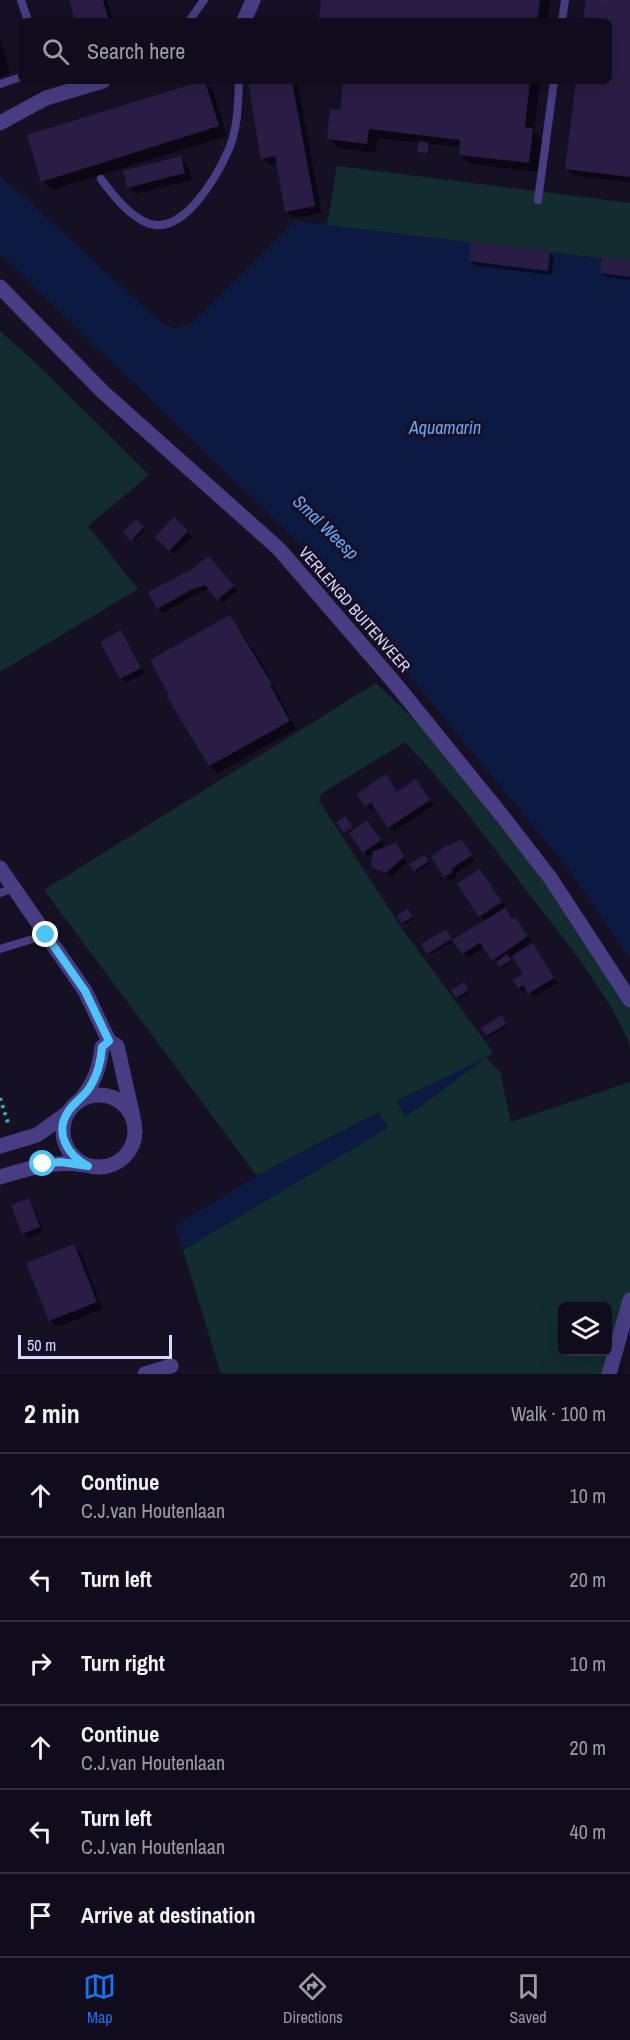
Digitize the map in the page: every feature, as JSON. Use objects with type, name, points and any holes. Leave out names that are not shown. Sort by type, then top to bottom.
[{"type":"street","points":[[245,18],[253,0]]},
{"type":"street","points":[[0,123],[46,98],[94,84]]},
{"type":"street","name":"VERLENGD BUITENVEER","points":[[0,287],[103,392],[279,549],[393,681],[504,818],[551,879],[630,1000]]},
{"type":"street","points":[[0,868],[7,890],[46,935],[85,991],[109,1041],[117,1046],[133,1117],[135,1137],[126,1156],[108,1166],[61,1162],[43,1164],[0,1177]]},
{"type":"street","points":[[0,1146],[37,1135],[66,1114],[81,1099],[94,1080],[100,1064],[102,1047],[109,1041]]},
{"type":"street","points":[[81,1099],[100,1094],[111,1096],[120,1101],[133,1117]]},
{"type":"street","points":[[66,1114],[63,1135],[65,1145],[78,1161],[88,1166]]},
{"type":"street","points":[[609,1374],[630,1300]]},
{"type":"street","points":[[145,1374],[171,1366]]},
{"type":"lane","points":[[21,0],[26,18]]},
{"type":"lane","points":[[191,18],[204,0]]},
{"type":"lane","points":[[562,18],[565,0]]},
{"type":"lane","points":[[0,84],[18,78]]},
{"type":"lane","points":[[101,179],[119,204],[144,222],[155,224],[176,220],[201,199],[229,148],[238,113],[239,84]]},
{"type":"lane","points":[[538,200],[554,84]]},
{"type":"lane","points":[[0,949],[46,935]]},
{"type":"green space","points":[[337,166],[630,203],[630,262],[327,225]]},
{"type":"green space","points":[[0,331],[39,366],[149,475],[88,526],[138,589],[0,672]]},
{"type":"green space","points":[[376,683],[425,730],[553,889],[630,1000],[630,1045],[597,985],[571,948],[469,816],[405,742],[322,793],[319,800],[321,804],[403,930],[493,1052],[486,1058],[500,1072],[511,1122],[630,1082],[630,1304],[610,1374],[221,1374],[183,1250],[388,1127],[378,1112],[257,1176],[44,890]],"holes":[[[482,1060],[405,1116],[397,1101]]]},
{"type":"water","name":"Aquamarin","points":[[0,175],[160,322],[177,329],[192,323],[295,221],[630,262],[630,959],[567,867],[305,549],[0,254]]},
{"type":"water","points":[[486,1058],[413,1112],[406,1117],[397,1101]]},
{"type":"water","points":[[379,1112],[388,1128],[183,1250],[175,1226],[257,1176]]},
{"type":"building","points":[[69,0],[103,0],[108,18],[74,18]]},
{"type":"building","points":[[321,0],[540,0],[537,18],[319,18]]},
{"type":"building","points":[[586,0],[630,0],[630,177],[565,169],[576,84],[612,84],[612,18],[583,18]]},
{"type":"building","points":[[192,84],[206,84],[219,126],[41,182],[27,135]]},
{"type":"building","points":[[248,84],[293,84],[315,206],[285,212],[275,156],[261,159]]},
{"type":"building","points":[[343,84],[530,84],[525,127],[533,128],[529,163],[459,155],[460,140],[369,129],[367,144],[327,139],[330,109],[340,110]]},
{"type":"building","points":[[419,141],[429,143],[428,153],[417,152]]},
{"type":"building","points":[[181,156],[185,173],[127,188],[123,171]]},
{"type":"building","points":[[471,242],[550,251],[548,271],[469,261]]},
{"type":"building","points":[[602,257],[630,260],[630,277],[600,273]]},
{"type":"building","points":[[174,517],[188,531],[169,551],[155,537]]},
{"type":"building","points":[[136,519],[144,527],[131,541],[123,532]]},
{"type":"building","points":[[209,556],[234,586],[217,600],[205,585],[157,609],[148,592],[192,569]]},
{"type":"building","points":[[230,615],[272,684],[270,685],[290,721],[209,766],[167,697],[169,695],[150,660]]},
{"type":"building","points":[[121,630],[141,668],[120,679],[100,642]]},
{"type":"building","points":[[386,774],[397,792],[416,779],[430,800],[388,828],[371,803],[365,807],[357,794]]},
{"type":"building","points":[[345,816],[352,827],[344,833],[336,822]]},
{"type":"building","points":[[367,820],[381,840],[363,853],[349,833]]},
{"type":"building","points":[[461,839],[472,855],[451,869],[453,872],[444,877],[431,857],[447,845]]},
{"type":"building","points":[[396,843],[404,857],[386,873],[371,867],[373,851]]},
{"type":"building","points":[[425,855],[429,861],[414,871],[409,864]]},
{"type":"building","points":[[480,869],[502,902],[479,917],[457,884]]},
{"type":"building","points":[[505,908],[512,919],[515,917],[528,936],[492,961],[480,943],[462,954],[452,940]]},
{"type":"building","points":[[408,909],[413,917],[401,923],[397,915]]},
{"type":"building","points":[[446,929],[452,939],[427,954],[421,944]]},
{"type":"building","points":[[533,943],[554,978],[528,994],[523,985],[518,988],[513,980],[523,974],[512,956]]},
{"type":"building","points":[[507,954],[511,960],[500,967],[496,962]]},
{"type":"building","points":[[464,982],[469,990],[456,998],[451,990]]},
{"type":"building","points":[[502,1015],[506,1024],[486,1036],[481,1028]]},
{"type":"building","points":[[29,1198],[40,1227],[22,1234],[11,1205]]},
{"type":"building","points":[[74,1244],[97,1302],[49,1321],[26,1263]]},
{"type":"route","points":[[43,1164],[61,1162],[88,1166],[70,1154],[65,1145],[63,1125],[66,1114],[81,1099],[94,1080],[100,1064],[102,1047],[109,1041],[85,991],[46,935]]},
{"type":"water label","name":"Smal Weesp","points":[[326,527]]}]
